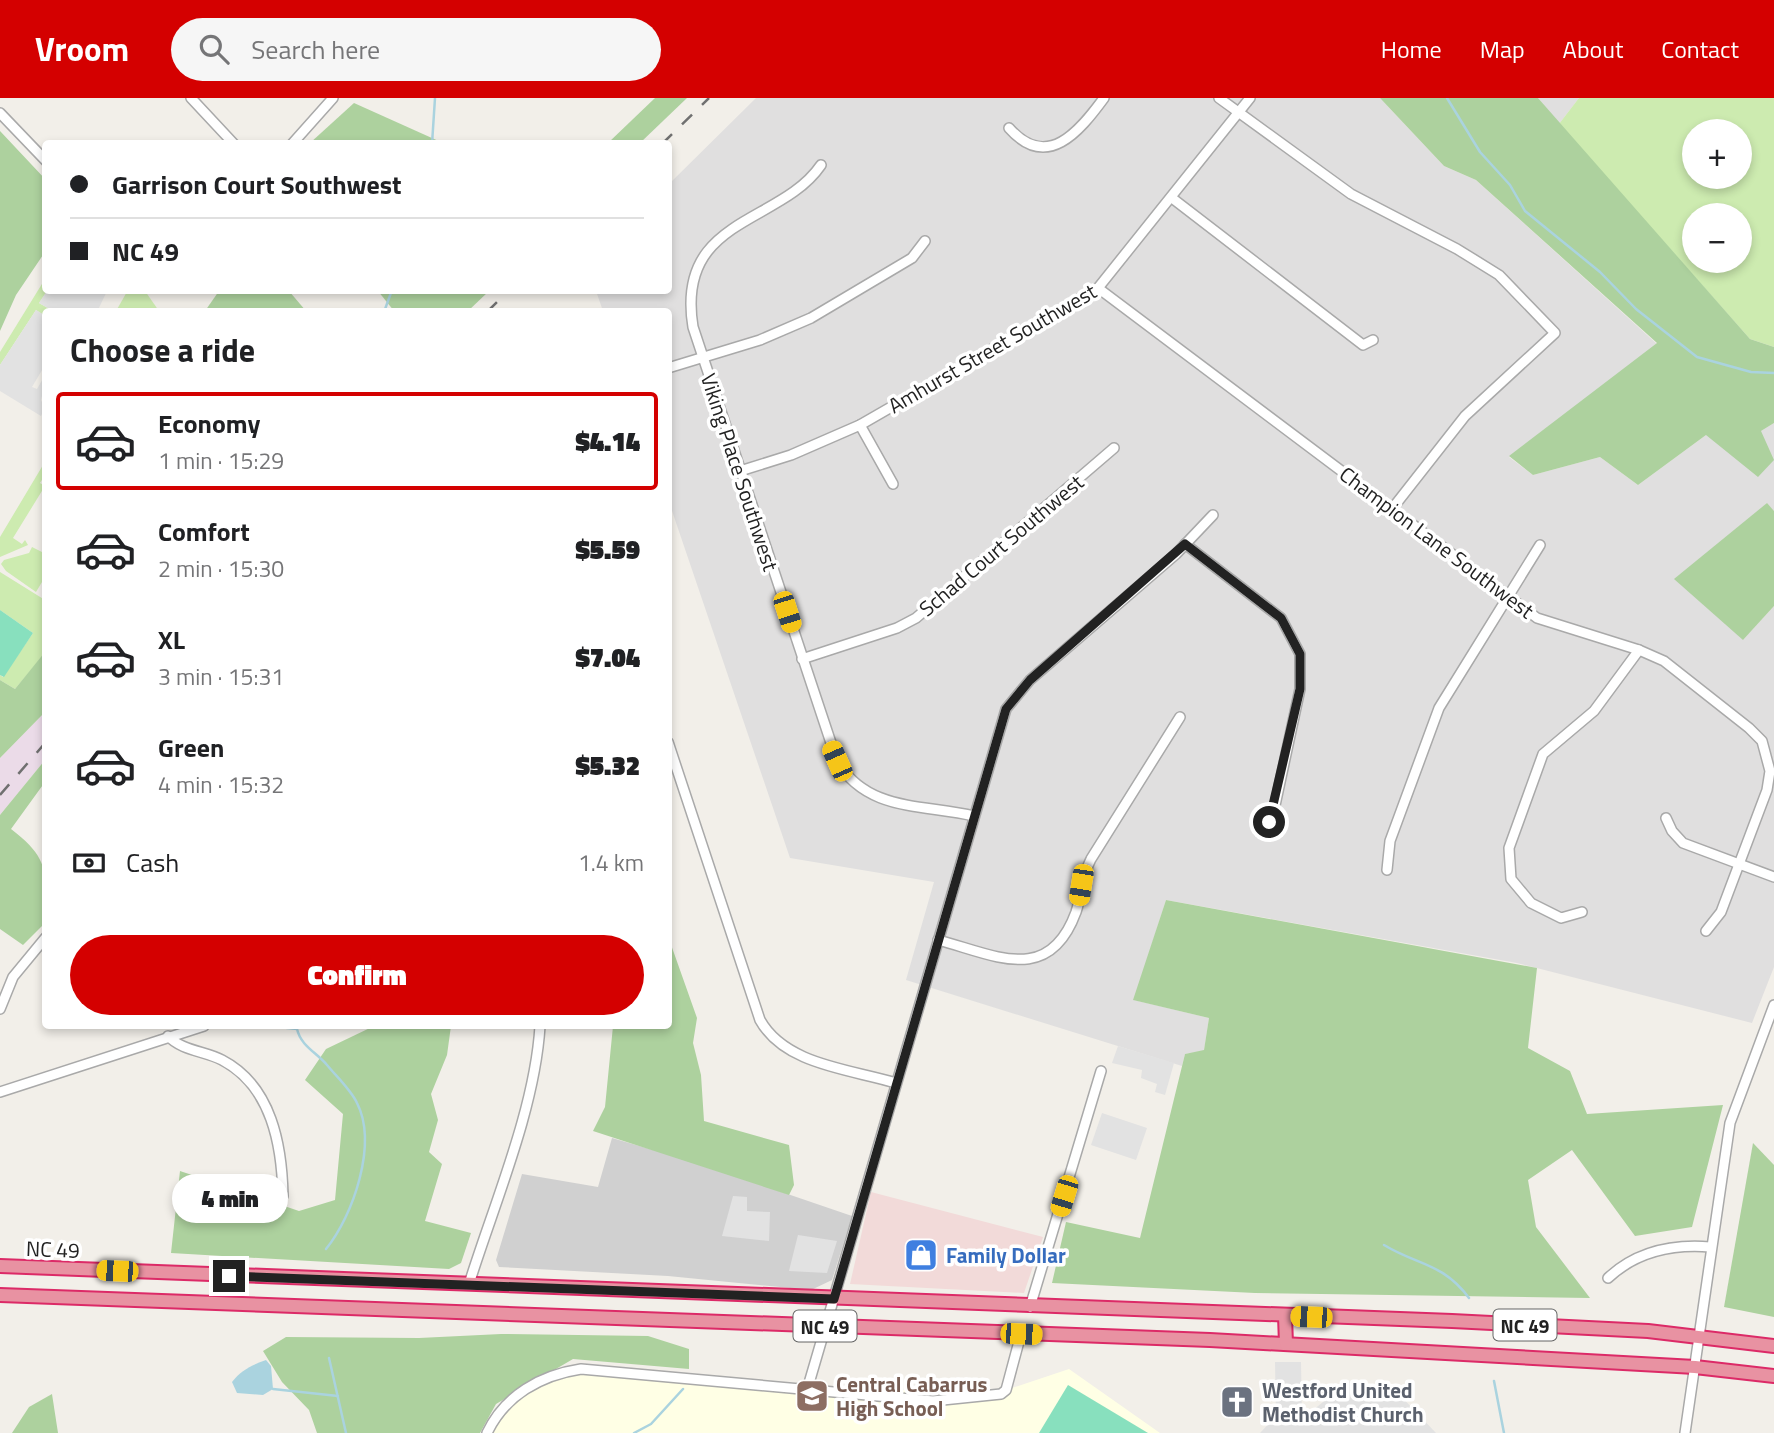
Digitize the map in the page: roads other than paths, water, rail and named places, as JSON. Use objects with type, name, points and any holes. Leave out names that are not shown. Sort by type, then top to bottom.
[{"type":"highway","name":"NC 49","points":[[0,1266],[1635,1330],[1774,1346]]},
{"type":"highway","name":"NC 49","points":[[0,1295],[1286,1345],[1695,1367],[1774,1376]]},
{"type":"highway","points":[[1285,1316],[1286,1345]]},
{"type":"street","points":[[191,98],[230,140]]},
{"type":"street","points":[[296,140],[333,98]]},
{"type":"street","points":[[1009,128],[1020,140],[1033,147],[1055,145],[1073,136],[1104,98]]},
{"type":"street","points":[[1219,98],[1351,194],[1457,248],[1499,275],[1555,333],[1465,416],[1392,509]]},
{"type":"street","name":"Amhurst Street Southwest","points":[[740,471],[802,451],[860,425],[1098,288],[1251,98]]},
{"type":"street","points":[[0,113],[42,157]]},
{"type":"street","name":"Viking Place Southwest","points":[[821,165],[809,182],[739,222],[721,236],[708,253],[696,279],[691,303],[693,327],[829,744],[851,782],[884,801],[974,816]]},
{"type":"street","points":[[1172,198],[1363,345],[1373,340]]},
{"type":"street","points":[[672,367],[760,340],[811,318],[912,258],[925,241]]},
{"type":"street","name":"Champion Lane Southwest","points":[[1098,288],[1538,618],[1639,650],[1664,661],[1762,741],[1770,771],[1767,790],[1721,912],[1706,931]]},
{"type":"street","points":[[860,425],[893,484]]},
{"type":"street","name":"Schad Court Southwest","points":[[802,659],[897,628],[916,618],[1114,449]]},
{"type":"street","points":[[807,1390],[1002,718],[1019,691],[1185,544],[1213,515]]},
{"type":"street","points":[[1185,544],[1281,618],[1300,654],[1300,689],[1274,810],[1269,822],[1259,832]]},
{"type":"street","points":[[1387,870],[1390,841],[1439,708],[1540,545]]},
{"type":"street","points":[[1582,912],[1561,918],[1531,903],[1511,879],[1509,848],[1543,754],[1594,711],[1639,650]]},
{"type":"street","points":[[938,940],[1016,961],[1033,959],[1055,948],[1065,936],[1077,909],[1081,885],[1091,859],[1180,717]]},
{"type":"street","points":[[672,754],[760,1020],[767,1033],[775,1043],[795,1054],[896,1083]]},
{"type":"street","points":[[1667,818],[1672,831],[1683,843],[1774,877]]},
{"type":"street","points":[[0,1009],[13,977],[42,942]]},
{"type":"street","points":[[1685,1433],[1730,1123],[1774,1004]]},
{"type":"street","points":[[0,1092],[194,1029]]},
{"type":"street","points":[[469,1284],[522,1116],[534,1071],[540,1029]]},
{"type":"street","points":[[168,1037],[178,1045],[224,1061],[249,1083],[275,1127],[280,1148],[283,1196]]},
{"type":"street","points":[[1030,1307],[1101,1071]]},
{"type":"street","points":[[1608,1278],[1621,1266],[1648,1254],[1683,1245],[1710,1247]]},
{"type":"street","points":[[487,1433],[498,1414],[529,1386],[582,1369],[933,1401],[1002,1394],[1006,1390],[1021,1334]]},
{"type":"water","points":[[266,1360],[271,1366],[273,1389],[263,1395],[237,1393],[232,1382],[235,1378],[247,1368]]},
{"type":"waterway","points":[[432,140],[435,98]]},
{"type":"waterway","points":[[1447,98],[1480,152],[1510,185],[1525,211],[1600,272],[1636,309],[1697,357],[1751,372],[1774,373]]},
{"type":"waterway","points":[[385,308],[391,294]]},
{"type":"waterway","points":[[297,1029],[305,1044],[323,1060],[351,1093],[363,1120],[364,1159],[360,1179],[345,1218],[326,1249]]},
{"type":"waterway","points":[[1384,1245],[1440,1271],[1469,1298]]},
{"type":"waterway","points":[[329,1358],[346,1433]]},
{"type":"waterway","points":[[1494,1381],[1504,1433]]},
{"type":"waterway","points":[[273,1389],[338,1396]]},
{"type":"waterway","points":[[634,1433],[651,1424],[683,1389]]},
{"type":"railway","points":[[666,140],[709,98]]},
{"type":"railway","points":[[491,308],[505,294]]},
{"type":"railway","points":[[0,795],[42,747]]},
{"type":"place","name":"Family Dollar","points":[[921,1255]]},
{"type":"place","name":"Central Cabarrus High School","points":[[812,1396]]},
{"type":"place","name":"Westford United Methodist Church","points":[[1237,1402]]}]
